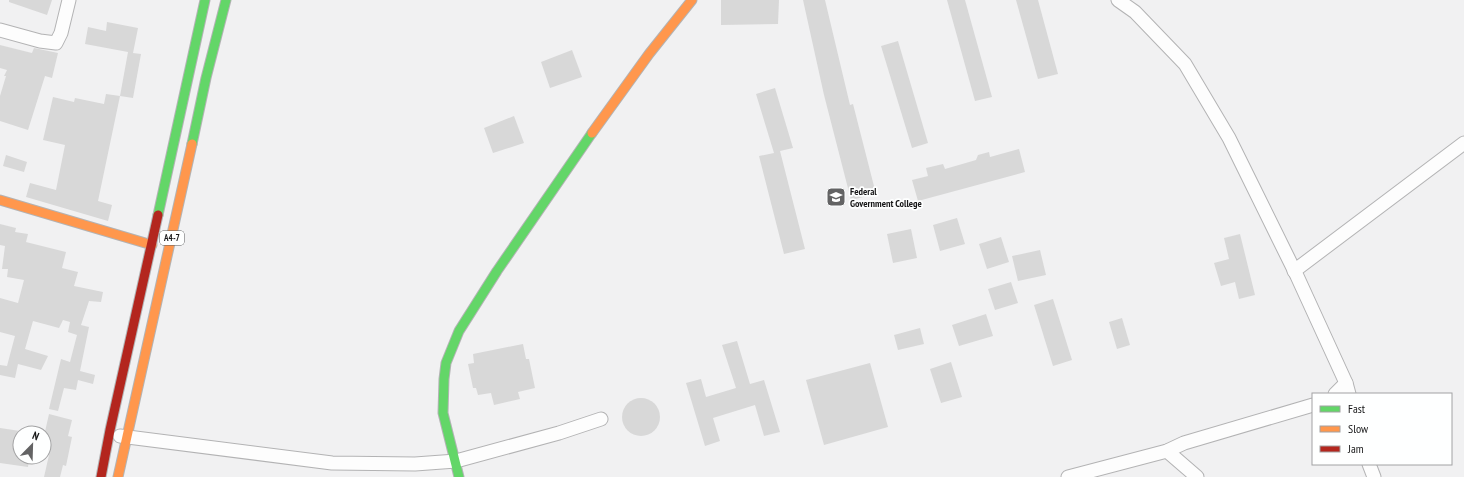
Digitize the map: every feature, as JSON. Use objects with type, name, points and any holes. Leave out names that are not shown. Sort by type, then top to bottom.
[{"type":"main road","name":"A4-7","points":[[101,477],[109,433],[206,0]]},
{"type":"main road","name":"A4-7","points":[[118,477],[206,78],[226,0]]},
{"type":"main road","points":[[459,477],[443,413],[446,363],[459,331],[497,271],[573,160],[649,54],[692,0]]},
{"type":"main road","points":[[0,200],[152,245]]},
{"type":"street","points":[[0,30],[40,41],[56,43],[61,33],[69,0]]},
{"type":"street","points":[[1118,0],[1135,12],[1185,64],[1229,138],[1294,271],[1348,388],[1338,393]]},
{"type":"street","points":[[1294,271],[1464,143]]},
{"type":"street","points":[[1068,477],[1167,450],[1184,443],[1312,405]]},
{"type":"street","points":[[109,433],[127,438],[332,463],[415,464],[456,461],[559,433],[601,419]]},
{"type":"street","points":[[1167,450],[1197,477]]},
{"type":"street","points":[[1369,465],[1374,477]]},
{"type":"building","points":[[9,0],[52,0],[47,15],[9,2]]},
{"type":"building","points":[[721,0],[779,0],[778,24],[721,25]]},
{"type":"building","points":[[803,0],[825,0],[850,105],[853,104],[876,194],[851,200],[824,95]]},
{"type":"building","points":[[947,0],[965,0],[992,97],[975,101]]},
{"type":"building","points":[[1016,0],[1038,0],[1058,74],[1038,79]]},
{"type":"building","points":[[107,22],[138,28],[133,53],[141,54],[133,98],[120,96],[128,52],[85,44],[88,27],[106,31]]},
{"type":"building","points":[[898,41],[928,143],[912,148],[881,46]]},
{"type":"building","points":[[0,45],[32,53],[34,48],[58,53],[52,78],[45,76],[28,130],[0,121],[0,96],[6,76],[4,76],[7,70],[0,68]]},
{"type":"building","points":[[572,50],[582,77],[550,88],[541,62]]},
{"type":"building","points":[[775,88],[793,148],[780,151],[805,249],[784,254],[759,156],[774,153],[756,94]]},
{"type":"building","points":[[106,94],[120,96],[98,201],[112,205],[108,221],[26,197],[30,183],[56,190],[65,145],[43,140],[53,97],[74,102],[75,98],[104,104]]},
{"type":"building","points":[[514,116],[524,143],[493,153],[484,128]]},
{"type":"building","points":[[1019,149],[1025,172],[918,201],[912,180],[928,176],[926,168],[943,164],[945,169],[976,160],[978,155],[989,152],[990,157]]},
{"type":"building","points":[[6,155],[27,162],[24,172],[3,166]]},
{"type":"building","points":[[957,218],[965,244],[940,251],[933,225]]},
{"type":"building","points":[[0,224],[16,228],[15,232],[28,234],[26,242],[66,252],[62,268],[78,272],[74,286],[103,292],[101,302],[89,301],[81,325],[89,327],[80,371],[95,375],[93,384],[78,380],[76,390],[64,388],[58,411],[49,409],[61,359],[70,362],[77,335],[68,332],[70,322],[63,320],[59,328],[33,321],[25,349],[48,356],[41,370],[18,364],[15,378],[0,375],[0,365],[7,366],[15,336],[0,332],[0,298],[18,303],[24,280],[7,277],[8,269],[2,269],[5,246],[0,245]]},
{"type":"building","points":[[911,229],[917,258],[893,263],[887,234]]},
{"type":"building","points":[[1240,234],[1255,295],[1239,299],[1235,282],[1221,286],[1214,263],[1229,259],[1224,238]]},
{"type":"building","points":[[1001,237],[1009,262],[987,269],[979,244]]},
{"type":"building","points":[[1040,250],[1046,275],[1018,281],[1012,256]]},
{"type":"building","points":[[1011,282],[1018,303],[995,310],[988,289]]},
{"type":"building","points":[[1053,299],[1072,360],[1053,366],[1034,305]]},
{"type":"building","points":[[986,314],[993,336],[959,346],[952,325]]},
{"type":"building","points":[[1122,318],[1130,345],[1117,349],[1109,322]]},
{"type":"building","points":[[920,328],[924,344],[898,350],[894,335]]},
{"type":"building","points":[[737,341],[750,384],[764,380],[780,432],[764,436],[755,405],[713,418],[720,441],[705,446],[686,383],[701,379],[706,397],[736,388],[722,345]]},
{"type":"building","points":[[523,344],[526,359],[529,359],[535,388],[518,392],[520,399],[494,405],[491,393],[478,395],[476,388],[473,388],[468,364],[474,363],[473,354]]},
{"type":"building","points":[[951,362],[962,397],[941,403],[930,369]]},
{"type":"building","points":[[870,363],[888,427],[824,445],[806,380]]},
{"type":"building","points":[[641,398],[651,401],[657,407],[660,417],[657,427],[651,433],[641,436],[631,433],[625,427],[622,417],[625,407],[631,401]]},
{"type":"building","points":[[49,414],[72,420],[68,436],[72,437],[66,466],[63,465],[60,477],[44,477],[47,465],[52,465],[52,425],[46,425]]},
{"type":"building","points":[[0,428],[12,430],[12,465],[0,463]]},
{"type":"building","points":[[14,465],[28,465],[28,467]]},
{"type":"traffic: fast","points":[[158,215],[205,0]]},
{"type":"traffic: fast","points":[[192,144],[206,78],[226,0]]},
{"type":"traffic: fast","points":[[459,477],[443,413],[446,363],[459,331],[497,271],[592,133]]},
{"type":"traffic: slow","points":[[592,133],[649,54],[692,0]]},
{"type":"traffic: slow","points":[[118,477],[192,144]]},
{"type":"traffic: slow","points":[[0,200],[152,245]]},
{"type":"traffic: jam","points":[[101,477],[158,215]]},
{"type":"place","name":"Federal Government College","points":[[836,197]]}]
